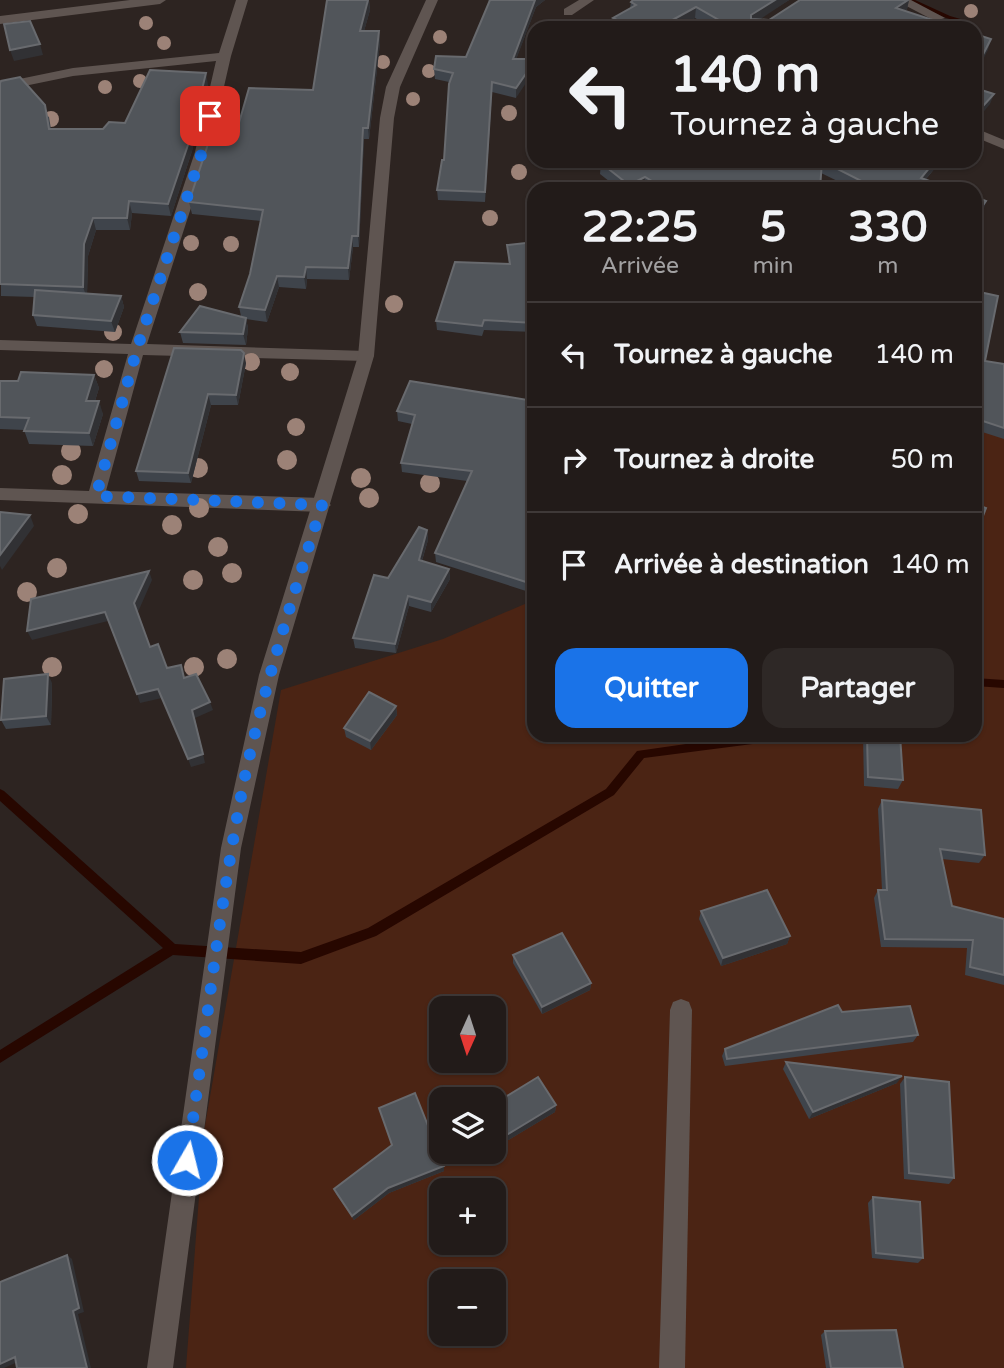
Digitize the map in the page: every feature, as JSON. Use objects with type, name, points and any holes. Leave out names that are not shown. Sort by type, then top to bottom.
[{"type":"street","points":[[0,20],[160,0]]},
{"type":"street","points":[[96,496],[137,349],[202,152],[224,56],[242,0]]},
{"type":"street","points":[[160,1368],[231,848],[269,675],[366,356],[389,107],[402,61],[432,0]]},
{"type":"street","points":[[568,12],[588,0]]},
{"type":"street","points":[[901,0],[939,18]]},
{"type":"street","points":[[0,87],[73,72],[224,56]]},
{"type":"street","points":[[982,135],[1004,145]]},
{"type":"street","points":[[0,345],[366,356]]},
{"type":"street","points":[[0,494],[322,505]]},
{"type":"street","points":[[672,1368],[681,1010]]},
{"type":"shaded area","points":[[982,363],[1004,378],[1004,1368],[186,1368],[204,1131],[281,690],[443,639],[527,603],[527,742],[982,742]]},
{"type":"building","points":[[327,0],[368,0],[360,31],[379,31],[368,128],[363,128],[358,236],[352,236],[348,268],[306,267],[304,277],[277,276],[265,310],[239,307],[250,274],[263,210],[189,202],[209,141],[222,87],[225,87],[234,140],[249,88],[313,90]]},
{"type":"building","points":[[490,0],[535,0],[513,59],[527,59],[527,72],[516,88],[492,82],[485,192],[437,190],[444,160],[449,84],[453,73],[434,69],[436,56],[466,57]]},
{"type":"building","points":[[775,0],[751,15],[751,19],[769,20],[800,0],[908,0],[896,8],[936,21],[721,21],[696,7],[671,21],[619,21],[613,18],[636,5],[631,2]]},
{"type":"building","points":[[30,21],[40,44],[10,50],[4,24]]},
{"type":"building","points":[[982,36],[991,39],[982,56]]},
{"type":"building","points":[[150,70],[206,73],[190,139],[168,204],[129,201],[127,218],[93,218],[84,244],[83,287],[0,284],[1,81],[20,77],[45,105],[49,129],[103,129],[109,122],[125,123]]},
{"type":"building","points":[[982,90],[994,94],[982,107]]},
{"type":"building","points":[[607,168],[822,168],[820,182],[653,182],[645,177],[635,182],[625,182]]},
{"type":"building","points":[[836,168],[929,168],[921,178],[932,182],[863,182]]},
{"type":"building","points":[[527,243],[527,323],[484,320],[482,326],[436,321],[455,262],[510,264],[507,245]]},
{"type":"building","points":[[35,290],[121,296],[111,321],[33,315]]},
{"type":"building","points":[[982,293],[998,296],[985,361],[1004,364],[1004,428],[982,421]]},
{"type":"building","points":[[200,306],[246,318],[243,334],[180,332]]},
{"type":"building","points":[[174,348],[241,350],[244,353],[236,395],[208,394],[188,473],[136,471]]},
{"type":"building","points":[[21,372],[94,375],[86,401],[99,401],[89,433],[24,431],[29,418],[0,417],[0,381],[18,381]]},
{"type":"building","points":[[410,381],[527,400],[526,582],[435,553],[472,471],[401,463],[415,415],[397,411]]},
{"type":"building","points":[[0,512],[30,515],[0,555]]},
{"type":"building","points":[[419,527],[427,530],[419,560],[449,569],[431,602],[408,596],[395,644],[353,638],[374,575],[388,578]]},
{"type":"building","points":[[149,571],[134,603],[150,647],[158,644],[167,668],[181,665],[184,678],[196,674],[210,702],[192,710],[203,754],[188,759],[158,689],[137,694],[105,612],[27,631],[31,599]]},
{"type":"building","points":[[48,674],[46,716],[1,720],[4,679]]},
{"type":"building","points":[[369,692],[396,706],[370,741],[344,728]]},
{"type":"building","points":[[867,742],[900,742],[903,780],[868,777]]},
{"type":"building","points":[[882,800],[981,810],[985,855],[940,849],[952,906],[1004,919],[1004,975],[970,967],[973,940],[885,939],[878,890],[887,890]]},
{"type":"building","points":[[767,890],[790,936],[723,958],[701,911]]},
{"type":"building","points":[[562,933],[591,983],[542,1007],[513,955]]},
{"type":"building","points":[[838,1005],[842,1012],[910,1006],[918,1035],[727,1059],[725,1049]]},
{"type":"building","points":[[786,1062],[902,1076],[813,1112]]},
{"type":"building","points":[[538,1077],[556,1105],[506,1135],[506,1097]]},
{"type":"building","points":[[905,1077],[949,1082],[954,1178],[909,1173]]},
{"type":"building","points":[[415,1093],[429,1128],[429,1164],[444,1166],[388,1188],[352,1216],[334,1189],[392,1145],[379,1108]]},
{"type":"building","points":[[873,1197],[920,1202],[923,1258],[876,1253]]},
{"type":"building","points":[[67,1255],[79,1308],[73,1311],[87,1368],[17,1368],[15,1357],[0,1364],[0,1282]]},
{"type":"building","points":[[896,1330],[903,1368],[831,1368],[825,1331]]},
{"type":"waterway","points":[[909,0],[964,21]]},
{"type":"waterway","points":[[982,682],[1004,684]]},
{"type":"waterway","points":[[172,949],[301,958],[372,932],[610,792],[641,754],[731,742]]},
{"type":"waterway","points":[[0,794],[172,949]]},
{"type":"waterway","points":[[0,1057],[172,949]]},
{"type":"route","points":[[187,1160],[215,952],[245,779],[269,675],[322,505],[96,496],[137,349],[202,152],[210,116]]}]
